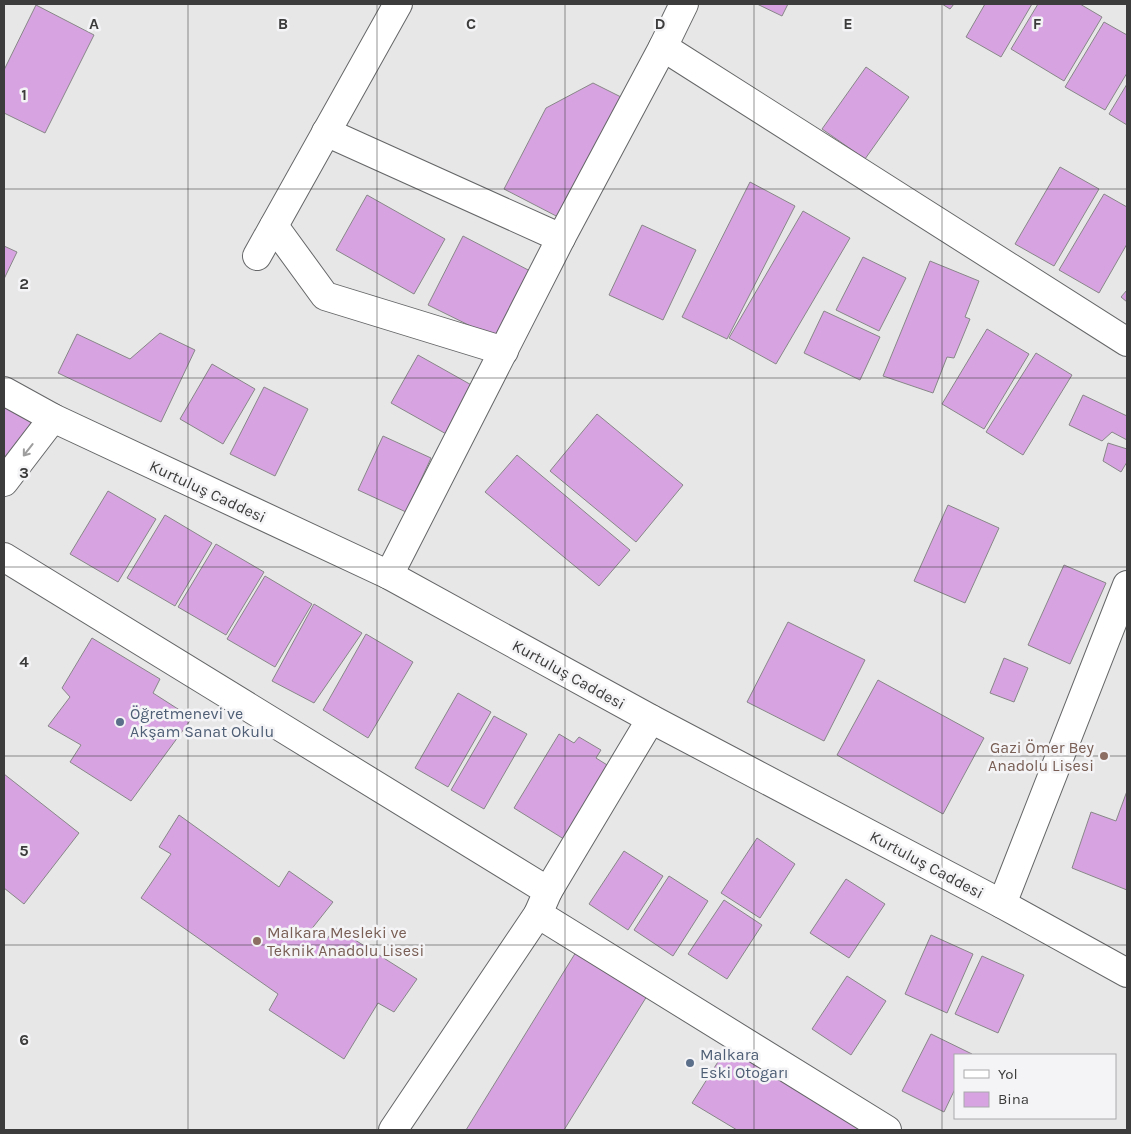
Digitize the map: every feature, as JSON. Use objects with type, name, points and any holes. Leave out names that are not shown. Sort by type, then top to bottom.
[{"type":"street","points":[[257,256],[398,4]]},
{"type":"street","points":[[389,575],[561,238],[664,47],[684,4]]},
{"type":"street","points":[[664,47],[1127,342]]},
{"type":"street","points":[[326,132],[561,238]]},
{"type":"street","points":[[274,226],[325,296],[504,351]]},
{"type":"street","name":"Kurtuluş Caddesi","points":[[4,390],[53,418],[389,575],[651,719],[1002,904],[1127,973]]},
{"type":"street","points":[[4,482],[53,418]]},
{"type":"street","points":[[4,557],[543,902],[887,1130]]},
{"type":"street","points":[[1002,904],[1127,585]]},
{"type":"street","points":[[393,1130],[543,902],[651,719]]},
{"type":"building","points":[[757,4],[788,4],[782,16]]},
{"type":"building","points":[[942,4],[954,4],[950,9]]},
{"type":"building","points":[[985,4],[1032,4],[1001,57],[966,37]]},
{"type":"building","points":[[1038,4],[1080,4],[1102,17],[1064,81],[1011,49]]},
{"type":"building","points":[[36,5],[94,35],[45,133],[4,113],[4,70]]},
{"type":"building","points":[[1104,22],[1127,35],[1127,73],[1105,110],[1065,87]]},
{"type":"building","points":[[866,67],[909,97],[865,159],[822,129]]},
{"type":"building","points":[[593,83],[623,98],[562,219],[504,189],[546,108]]},
{"type":"building","points":[[1127,84],[1127,125],[1109,114]]},
{"type":"building","points":[[1060,167],[1099,189],[1054,266],[1015,244]]},
{"type":"building","points":[[750,182],[795,206],[727,339],[682,317]]},
{"type":"building","points":[[1104,194],[1127,207],[1127,244],[1099,293],[1059,270]]},
{"type":"building","points":[[367,195],[445,239],[414,294],[336,250]]},
{"type":"building","points":[[803,211],[850,238],[776,364],[729,338]]},
{"type":"building","points":[[642,225],[696,250],[663,320],[609,295]]},
{"type":"building","points":[[463,236],[532,272],[497,339],[428,305]]},
{"type":"building","points":[[4,246],[17,252],[4,279]]},
{"type":"building","points":[[863,257],[906,278],[879,331],[836,310]]},
{"type":"building","points":[[930,261],[979,281],[965,317],[970,319],[954,358],[947,357],[933,393],[883,376]]},
{"type":"building","points":[[1127,290],[1127,302],[1121,297]]},
{"type":"building","points":[[824,311],[880,337],[860,380],[804,353]]},
{"type":"building","points":[[987,329],[1029,354],[984,429],[942,404]]},
{"type":"building","points":[[160,333],[195,350],[161,422],[58,373],[77,334],[130,359]]},
{"type":"building","points":[[1036,353],[1072,375],[1023,455],[986,432]]},
{"type":"building","points":[[418,355],[475,387],[448,435],[391,403]]},
{"type":"building","points":[[212,364],[255,389],[223,444],[180,419]]},
{"type":"building","points":[[264,387],[308,409],[275,476],[230,454]]},
{"type":"building","points":[[1083,395],[1127,416],[1127,440],[1112,432],[1102,441],[1069,425]]},
{"type":"building","points":[[4,399],[34,417],[15,454],[4,469]]},
{"type":"building","points":[[597,414],[683,485],[636,542],[550,471]]},
{"type":"building","points":[[383,436],[431,458],[406,512],[358,490]]},
{"type":"building","points":[[1108,443],[1127,449],[1127,462],[1121,472],[1103,461]]},
{"type":"building","points":[[517,455],[630,550],[599,586],[485,492]]},
{"type":"building","points":[[108,491],[156,519],[118,582],[70,554]]},
{"type":"building","points":[[948,505],[999,528],[965,603],[914,581]]},
{"type":"building","points":[[165,515],[212,543],[175,606],[127,578]]},
{"type":"building","points":[[216,544],[264,572],[226,635],[178,607]]},
{"type":"building","points":[[1064,565],[1106,583],[1070,664],[1028,645]]},
{"type":"building","points":[[265,576],[312,604],[275,667],[227,639]]},
{"type":"building","points":[[314,604],[362,633],[314,703],[272,681]]},
{"type":"building","points":[[788,622],[865,660],[824,741],[747,702]]},
{"type":"building","points":[[366,634],[413,662],[368,738],[323,710]]},
{"type":"building","name":"Öğretmenevi ve Akşam Sanat Okulu","points":[[92,638],[160,679],[153,693],[192,718],[131,801],[70,762],[81,745],[48,726],[70,697],[62,688]]},
{"type":"building","points":[[1004,658],[1028,668],[1014,702],[990,693]]},
{"type":"building","points":[[878,680],[984,738],[943,814],[837,755]]},
{"type":"building","points":[[458,693],[491,712],[448,787],[415,768]]},
{"type":"building","points":[[494,716],[527,734],[484,809],[451,790]]},
{"type":"building","points":[[559,734],[574,743],[579,737],[601,750],[596,758],[612,768],[567,841],[514,808]]},
{"type":"building","points":[[4,774],[79,833],[24,904],[4,888]]},
{"type":"building","points":[[1127,791],[1127,890],[1072,868],[1091,812],[1116,821]]},
{"type":"building","points":[[179,815],[279,887],[289,871],[333,902],[310,931],[326,940],[336,928],[417,979],[394,1012],[378,1003],[344,1059],[269,1010],[278,994],[141,898],[171,854],[159,847]]},
{"type":"building","points":[[757,838],[795,864],[760,918],[721,893]]},
{"type":"building","points":[[624,851],[663,876],[628,930],[589,904]]},
{"type":"building","points":[[669,876],[708,901],[673,956],[634,930]]},
{"type":"building","points":[[846,879],[885,904],[849,958],[810,933]]},
{"type":"building","points":[[724,900],[762,925],[727,979],[688,954]]},
{"type":"building","points":[[931,935],[973,954],[947,1013],[905,994]]},
{"type":"building","points":[[576,952],[647,996],[564,1130],[466,1130]]},
{"type":"building","points":[[982,956],[1024,975],[998,1033],[955,1014]]},
{"type":"building","points":[[847,976],[886,1001],[851,1055],[812,1029]]},
{"type":"building","points":[[931,1034],[972,1054],[954,1054],[954,1091],[944,1112],[902,1091]]},
{"type":"building","points":[[733,1038],[883,1130],[737,1130],[692,1103]]},
{"type":"place","name":"Öğretmenevi ve Akşam Sanat Okulu","points":[[120,722]]},
{"type":"place","name":"Gazi Ömer Bey Anadolu Lisesi","points":[[1104,756]]},
{"type":"place","name":"Malkara Mesleki ve Teknik Anadolu Lisesi","points":[[257,941]]},
{"type":"place","name":"Malkara Eski Otogarı","points":[[690,1063]]}]
